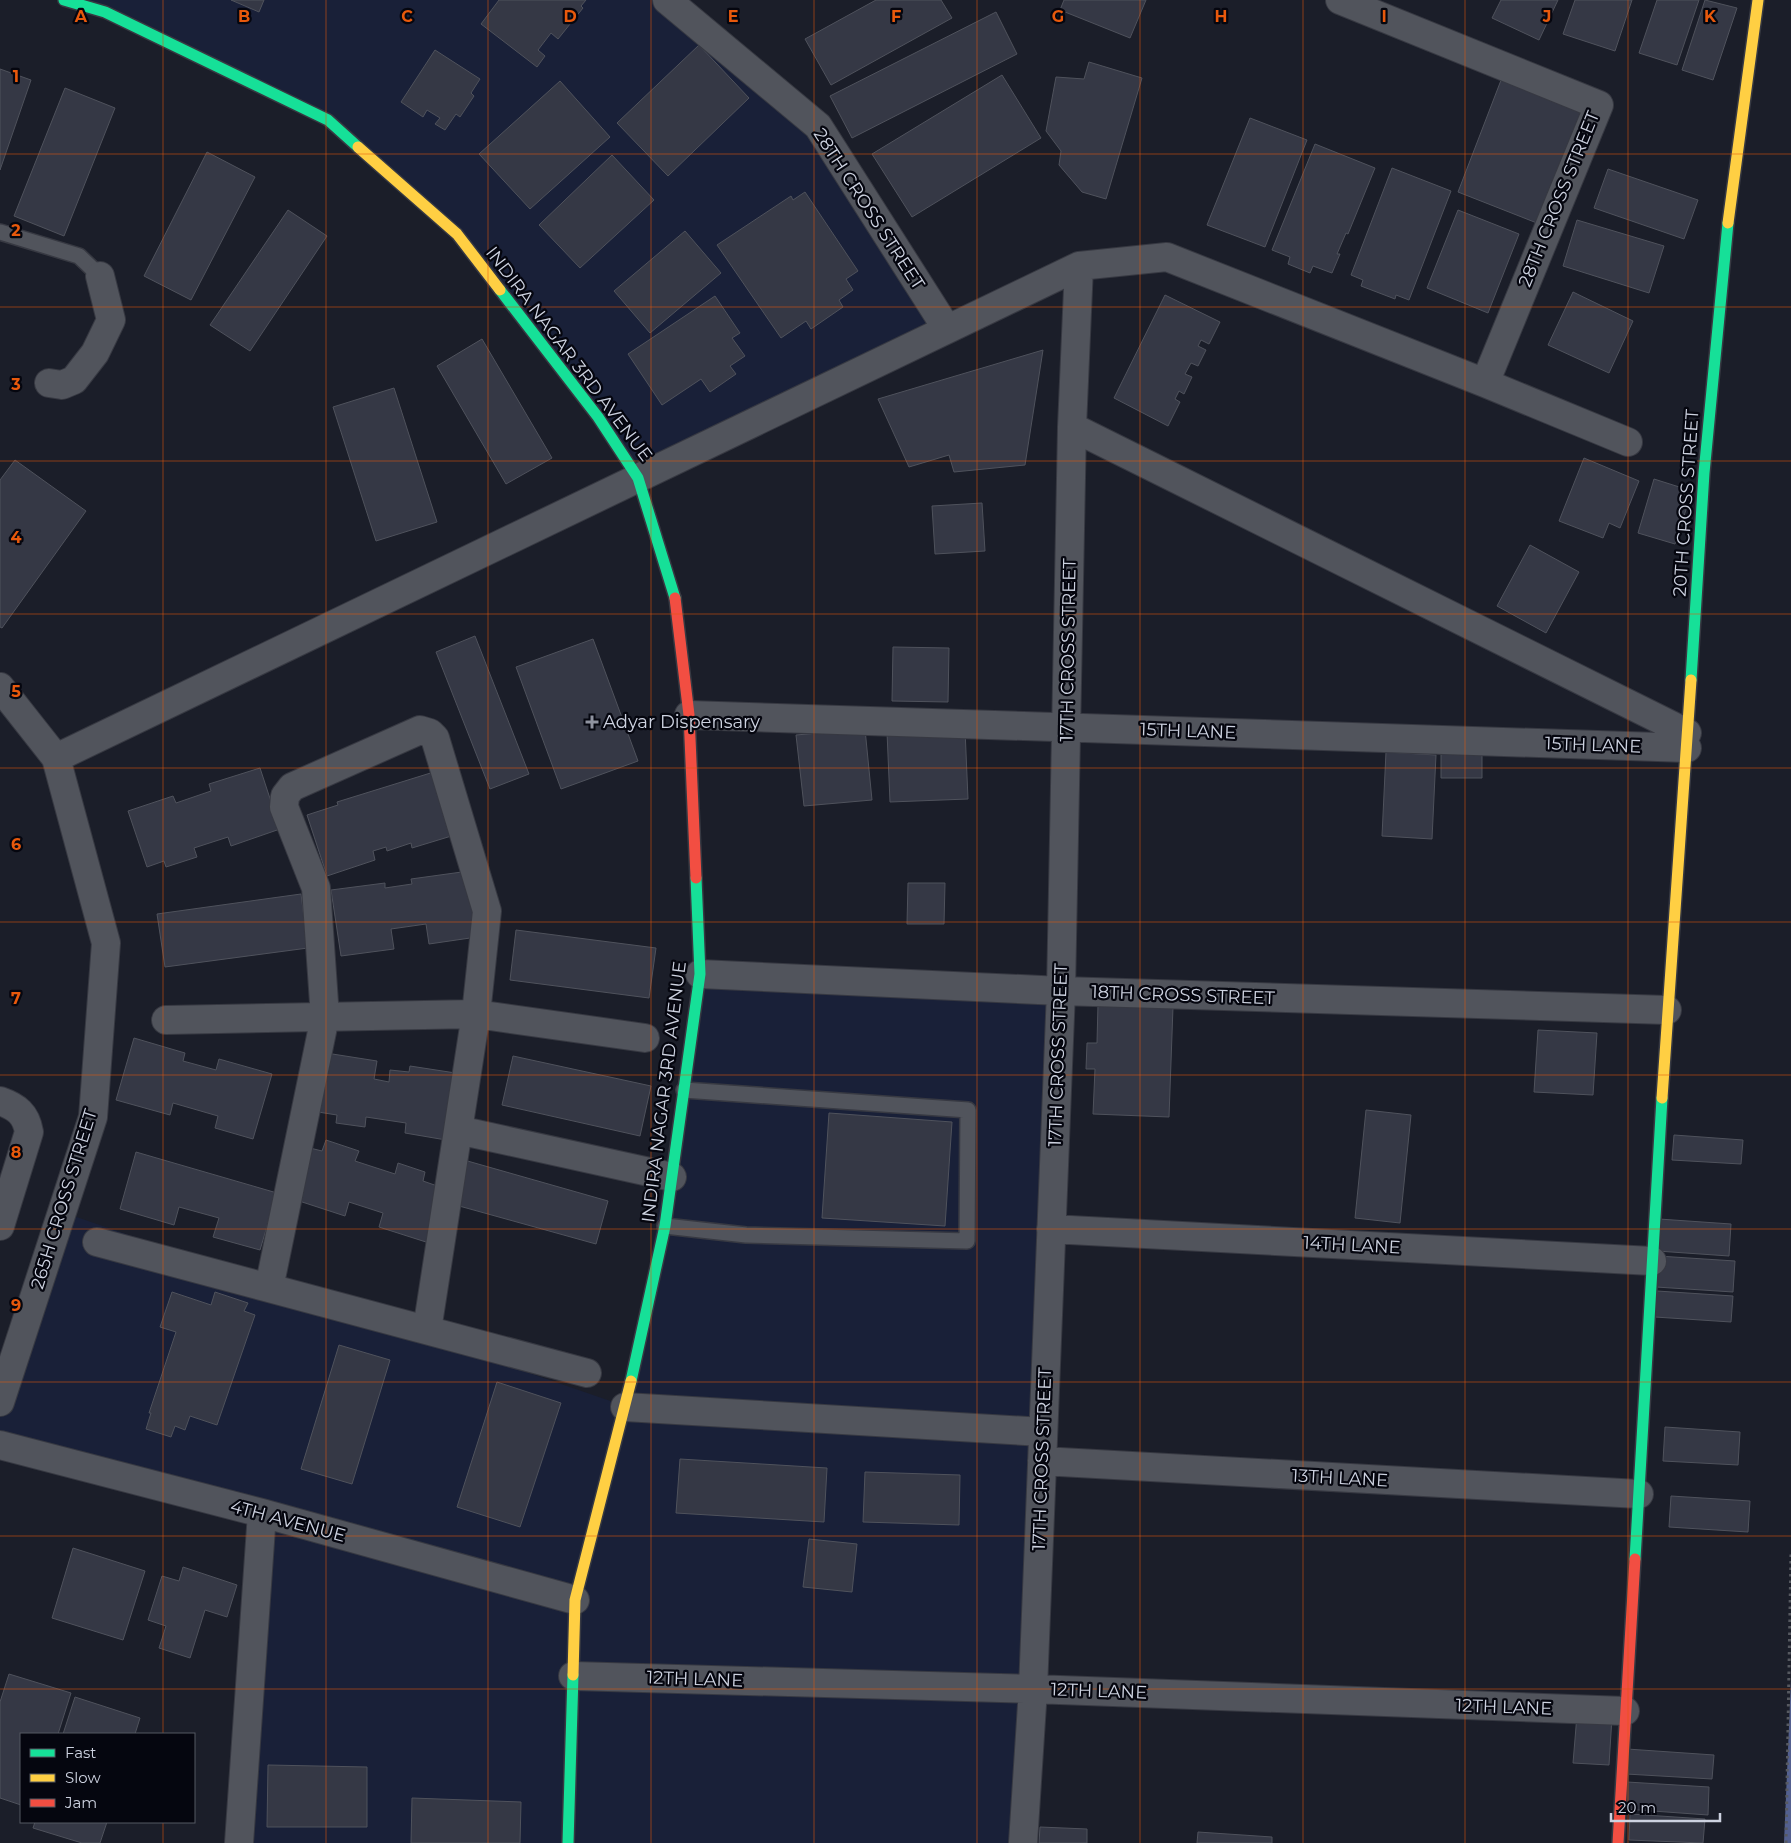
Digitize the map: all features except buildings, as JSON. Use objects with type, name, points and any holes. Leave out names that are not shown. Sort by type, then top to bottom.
[{"type":"street","name":"INDIRA NAGAR 3RD AVENUE","points":[[64,0],[105,12],[328,120],[457,234],[598,417],[638,478],[677,606],[689,715],[700,974],[665,1226],[625,1406],[575,1600],[568,1843]]},
{"type":"street","name":"28TH CROSS STREET","points":[[667,0],[818,126],[947,329]]},
{"type":"street","name":"28TH CROSS STREET","points":[[1340,0],[1599,105],[1485,382]]},
{"type":"street","name":"20TH CROSS STREET","points":[[1618,1843],[1667,1010],[1704,474],[1732,184],[1758,0]]},
{"type":"street","points":[[56,758],[1079,266],[1167,257],[1485,382],[1628,442]]},
{"type":"street","name":"17TH CROSS STREET","points":[[1024,1843],[1033,1689],[1061,990],[1072,428],[1079,266]]},
{"type":"street","points":[[49,383],[62,385],[74,380],[99,344],[111,320],[100,276]]},
{"type":"street","points":[[1072,428],[1687,740]]},
{"type":"street","name":"265H CROSS STREET","points":[[0,687],[56,758],[106,943],[93,1116],[0,1402]]},
{"type":"street","name":"15TH LANE","points":[[689,715],[1066,726],[1687,740]]},
{"type":"street","points":[[269,1288],[325,1017],[316,888],[284,807],[285,796],[292,787],[420,730],[430,733],[435,738],[487,911],[476,1014],[426,1330]]},
{"type":"street","name":"18TH CROSS STREET","points":[[700,974],[1061,990],[1667,1010]]},
{"type":"street","points":[[166,1020],[476,1014],[645,1038]]},
{"type":"street","points":[[0,1101],[20,1111],[27,1122],[29,1132],[0,1226]]},
{"type":"street","points":[[458,1130],[672,1178]]},
{"type":"street","name":"14TH LANE","points":[[1051,1229],[1652,1261]]},
{"type":"street","points":[[97,1242],[587,1373]]},
{"type":"street","points":[[625,1406],[1043,1432]]},
{"type":"street","name":"4TH AVENUE","points":[[0,1445],[262,1513],[575,1600]]},
{"type":"street","name":"13TH LANE","points":[[1042,1462],[1638,1494]]},
{"type":"street","points":[[239,1843],[262,1513]]},
{"type":"street","name":"12TH LANE","points":[[573,1676],[1033,1689],[1625,1711]]},
{"type":"lane","points":[[0,232],[79,256],[100,276]]},
{"type":"lane","points":[[665,1226],[746,1235],[967,1241],[968,1110],[684,1090]]},
{"type":"path","points":[[1786,1843],[1791,1552]]},
{"type":"shaded area","points":[[64,0],[667,0],[818,126],[947,329],[638,478],[457,234],[328,120]]},
{"type":"shaded area","points":[[700,974],[1061,991],[1023,1843],[568,1843],[575,1600],[0,1445],[0,1402],[62,1212],[625,1406]]},
{"type":"shaded area","points":[[268,1529],[569,1613],[562,1843],[249,1843]]},
{"type":"shaded area","points":[[1791,1679],[1791,1843],[1784,1843]]},
{"type":"traffic: fast","points":[[64,0],[105,12],[328,120],[358,147]]},
{"type":"traffic: fast","points":[[1691,680],[1704,473],[1728,223]]},
{"type":"traffic: fast","points":[[500,290],[598,417],[638,478],[675,598]]},
{"type":"traffic: fast","points":[[631,1381],[665,1226],[700,974],[696,878]]},
{"type":"traffic: fast","points":[[1635,1559],[1662,1098]]},
{"type":"traffic: fast","points":[[568,1843],[573,1675]]},
{"type":"traffic: slow","points":[[1728,223],[1758,0]]},
{"type":"traffic: slow","points":[[358,147],[457,234],[500,290]]},
{"type":"traffic: slow","points":[[1662,1098],[1691,680]]},
{"type":"traffic: slow","points":[[573,1675],[575,1600],[631,1381]]},
{"type":"traffic: jam","points":[[675,598],[689,715],[696,878]]},
{"type":"traffic: jam","points":[[1618,1843],[1635,1559]]},
{"type":"place","name":"Adyar Dispensary","points":[[592,722]]}]
